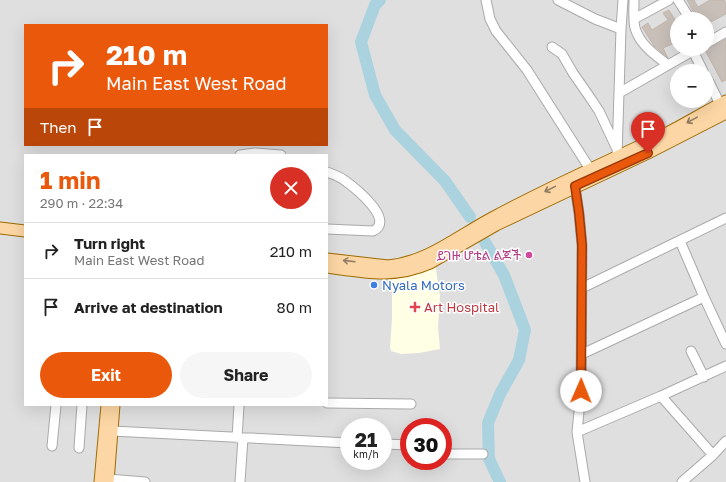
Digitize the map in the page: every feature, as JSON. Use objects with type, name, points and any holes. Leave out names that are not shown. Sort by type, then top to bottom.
[{"type":"main road","points":[[574,182],[590,169],[617,152],[669,132],[724,108]]},
{"type":"main road","points":[[328,259],[375,269],[383,274],[419,268],[442,252],[494,221],[574,182],[648,153],[724,108]]},
{"type":"main road","points":[[0,222],[24,224]]},
{"type":"main road","points":[[0,228],[24,231]]},
{"type":"main road","points":[[328,268],[375,269]]},
{"type":"main road","points":[[105,481],[107,406]]},
{"type":"main road","points":[[105,481],[114,406]]},
{"type":"street","points":[[486,0],[490,19],[496,31],[526,70],[590,169]]},
{"type":"street","points":[[558,0],[595,19],[621,29]]},
{"type":"street","points":[[617,152],[623,0]]},
{"type":"street","points":[[634,0],[635,28],[641,41],[652,53],[668,65]]},
{"type":"street","points":[[634,19],[669,0]]},
{"type":"street","points":[[678,0],[686,12]]},
{"type":"street","points":[[714,39],[726,32]]},
{"type":"street","points":[[552,47],[562,54],[589,96],[598,111],[617,152]]},
{"type":"street","points":[[619,93],[684,56]]},
{"type":"street","points":[[714,90],[724,108]]},
{"type":"street","points":[[248,154],[268,154]]},
{"type":"street","points":[[328,172],[343,180],[375,207],[379,221],[377,227],[373,231],[328,230]]},
{"type":"street","points":[[574,182],[582,245],[582,354],[581,391],[577,432],[585,482]]},
{"type":"street","points":[[582,288],[726,218]]},
{"type":"street","points":[[680,241],[726,344]]},
{"type":"street","points":[[582,354],[704,297]]},
{"type":"street","points":[[691,351],[704,377]]},
{"type":"street","points":[[577,432],[726,366]]},
{"type":"street","points":[[661,396],[713,455]]},
{"type":"street","points":[[328,403],[411,404]]},
{"type":"street","points":[[52,446],[56,406]]},
{"type":"street","points":[[79,448],[82,406]]},
{"type":"street","points":[[239,406],[240,482]]},
{"type":"street","points":[[112,431],[340,443]]},
{"type":"street","points":[[682,482],[726,442]]},
{"type":"street","points":[[452,454],[483,454]]},
{"type":"street","points":[[105,481],[145,482]]},
{"type":"shaded area","points":[[0,0],[726,0],[726,482],[0,482]]},
{"type":"shaded area","name":"Art Hospital","points":[[435,263],[440,296],[438,327],[440,349],[419,353],[401,354],[391,351],[392,276]]},
{"type":"building","points":[[687,0],[694,0],[698,7],[710,0],[724,0],[726,3],[726,14],[714,20],[714,12],[693,12]]},
{"type":"building","points":[[669,10],[670,12],[670,45],[663,48],[668,58],[654,46],[642,27],[648,23],[652,30],[668,20],[663,13]]},
{"type":"building","points":[[726,39],[726,80],[722,82],[714,64],[712,64],[708,56],[714,56],[714,46]]},
{"type":"waterway","points":[[380,0],[375,5],[361,42],[375,95],[395,130],[445,181],[470,217]]},
{"type":"waterway","points":[[485,242],[504,275],[525,330],[519,360],[500,394],[488,423],[489,459],[500,482]]},
{"type":"place","name":"ይገዙ ሆቴል ልጆች","points":[[529,255]]},
{"type":"place","name":"Nyala Motors","points":[[374,285]]},
{"type":"place","name":"Art Hospital","points":[[415,307]]},
{"type":"route","points":[[581,391],[582,245],[575,186],[648,153]]}]
